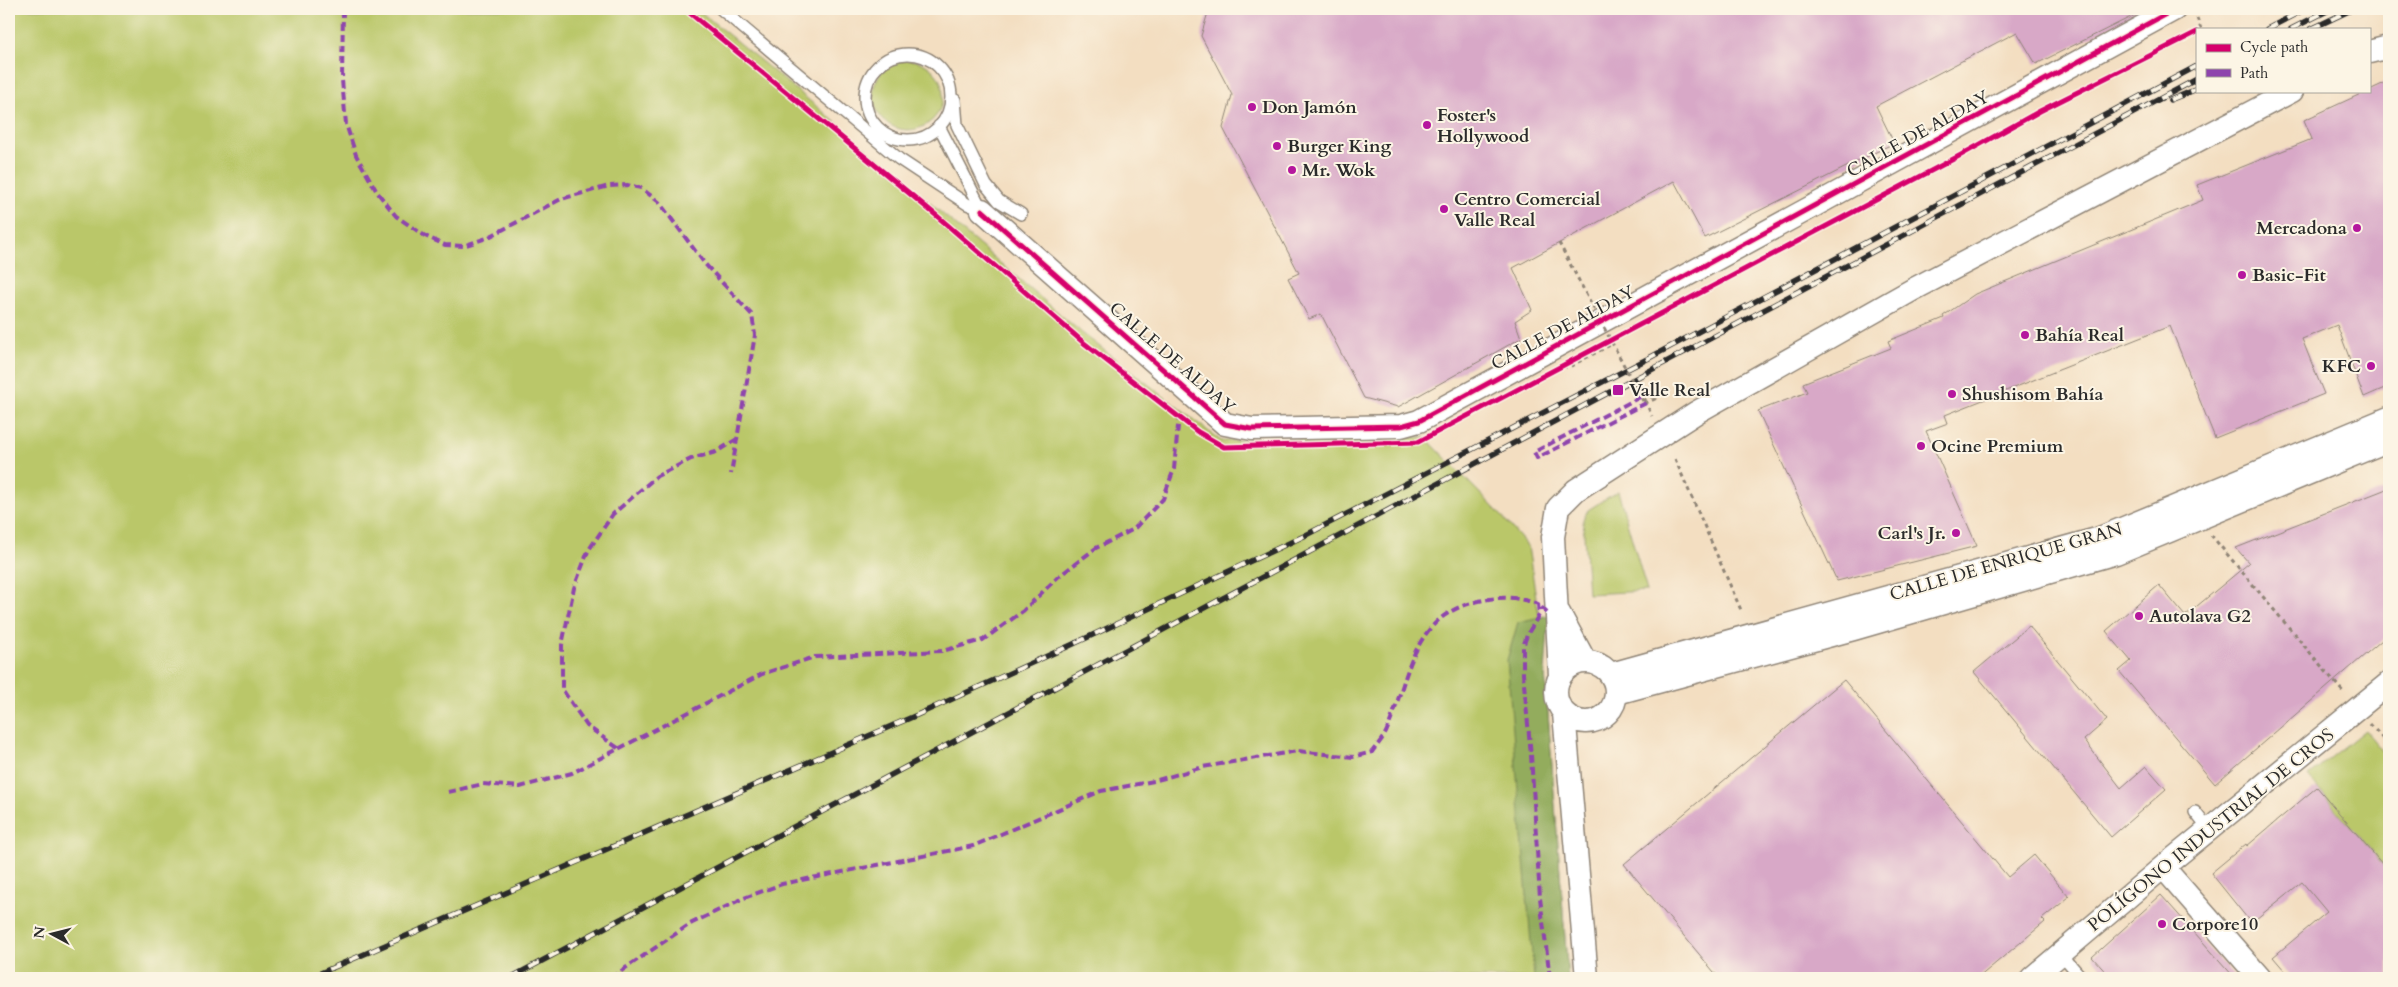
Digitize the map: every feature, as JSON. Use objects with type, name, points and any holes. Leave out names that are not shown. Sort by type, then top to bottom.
[{"type":"street","name":"CALLE DE ALDAY","points":[[982,210],[1224,424],[1252,429],[1401,426],[1427,417],[2160,12]]},
{"type":"street","points":[[2370,52],[2389,47]]},
{"type":"street","points":[[1560,676],[1557,650],[1558,612],[1553,537],[1558,508],[1576,490],[1668,429],[1905,294],[2290,92]]},
{"type":"street","name":"CALLE DE ENRIQUE GRAN","points":[[1614,684],[2100,538],[2389,418]]},
{"type":"street","name":"CALLE DE ENRIQUE GRAN","points":[[1614,684],[1845,632],[2116,553],[2389,440]]},
{"type":"street","points":[[1558,612],[1585,661]]},
{"type":"street","points":[[1570,776],[1579,744],[1592,722],[1609,712],[1614,704],[1614,684],[1595,662],[1575,662],[1560,676],[1556,685],[1558,705],[1564,713],[1582,722],[1592,722]]},
{"type":"street","name":"POLÍGONO INDUSTRIAL DE CROS","points":[[2032,978],[2163,867],[2389,683]]},
{"type":"street","points":[[1564,713],[1587,978]]},
{"type":"street","points":[[2163,867],[2260,978]]},
{"type":"lane","points":[[721,9],[899,159],[967,204],[982,210]]},
{"type":"lane","points":[[899,159],[881,129],[870,116],[866,90],[872,74],[884,62],[892,57],[909,54],[926,58],[944,72],[955,98],[957,125],[986,185],[999,201],[1021,214]]},
{"type":"lane","points":[[881,129],[893,137],[907,140],[921,138],[939,126],[949,110],[950,87]]},
{"type":"lane","points":[[939,126],[982,210]]},
{"type":"lane","points":[[2195,812],[2209,830]]},
{"type":"lane","points":[[2061,954],[2082,978]]},
{"type":"path","points":[[2196,18],[2201,28]]},
{"type":"path","points":[[2204,28],[2211,25]]},
{"type":"path","points":[[1559,243],[1642,401],[1654,395],[1655,398],[1646,403],[1648,408]]},
{"type":"path","points":[[1560,367],[1619,335]]},
{"type":"path","points":[[1560,367],[1569,367],[1612,344]]},
{"type":"path","points":[[1675,459],[1742,610]]},
{"type":"path","points":[[2211,535],[2344,693]]},
{"type":"path","points":[[2368,722],[2389,746]]},
{"type":"green space","points":[[9,9],[697,9],[821,110],[1082,333],[1221,441],[1425,437],[1500,514],[1528,547],[1542,635],[1568,978],[9,978]]},
{"type":"green space","points":[[908,60],[921,63],[933,70],[940,82],[943,95],[940,108],[933,120],[921,127],[908,130],[895,127],[883,120],[876,108],[873,95],[876,82],[883,70],[895,63]]},
{"type":"green space","points":[[1618,491],[1647,591],[1588,594],[1583,519],[1588,510]]},
{"type":"green space","points":[[1549,615],[1545,673],[1568,978],[1534,978],[1507,660],[1518,622]]},
{"type":"green space","points":[[2365,730],[2389,759],[2389,862],[2384,866],[2308,776]]},
{"type":"building","name":"Centro Comercial Valle Real","points":[[1209,9],[2147,9],[2036,64],[2017,32],[1876,106],[1894,143],[1705,238],[1674,181],[1513,268],[1532,310],[1515,321],[1521,338],[1398,407],[1364,398],[1321,314],[1309,319],[1288,278],[1299,273],[1223,128],[1232,95],[1201,36]]},
{"type":"building","name":"Bahía Real","points":[[2389,81],[2389,386],[2364,397],[2337,325],[2302,339],[2324,394],[2215,438],[2170,326],[1945,415],[1948,423],[1926,431],[1977,546],[1837,581],[1758,411],[1807,392],[1803,383],[1891,348],[1888,341],[1944,318],[1943,316],[1975,294],[2203,200],[2197,185],[2312,139],[2304,120],[2365,92],[2370,92],[2370,90]]},
{"type":"building","points":[[2389,488],[2389,634],[2215,784],[2119,671],[2131,661],[2106,631],[2159,585],[2185,616],[2249,563],[2236,548]]},
{"type":"building","points":[[2029,626],[2107,720],[2084,740],[2121,788],[2146,766],[2166,789],[2111,837],[1974,672]]},
{"type":"building","points":[[1844,680],[2008,877],[2034,855],[2069,897],[2042,919],[2045,922],[1978,978],[1719,978],[1624,864]]},
{"type":"building","points":[[2317,787],[2389,872],[2389,978],[2291,978],[2273,957],[2327,912],[2302,882],[2251,923],[2211,873],[2246,844],[2247,846]]},
{"type":"building","points":[[2161,895],[2235,978],[2111,978],[2092,957]]},
{"type":"railway","points":[[2269,28],[2305,9]]},
{"type":"railway","points":[[2293,28],[2331,9]]},
{"type":"railway","points":[[2313,28],[2353,9]]},
{"type":"railway","points":[[309,978],[917,715],[1304,536],[1649,358],[2196,67]]},
{"type":"railway","points":[[510,978],[2196,80]]},
{"type":"railway","points":[[2170,100],[2196,89]]},
{"type":"marked path","points":[[343,9],[342,80],[346,124],[356,155],[377,192],[396,216],[425,236],[445,245],[463,246],[487,238],[561,199],[609,186],[627,185],[641,188],[659,202],[705,264],[752,315],[755,335],[731,474]]},
{"type":"marked path","points":[[1640,397],[1534,452],[1537,458],[1646,403]]},
{"type":"marked path","points":[[448,792],[483,784],[520,787],[572,773],[762,674],[815,657],[942,651],[983,640],[1023,611],[1058,577],[1096,548],[1134,529],[1163,499],[1174,469],[1179,415]]},
{"type":"marked path","points":[[618,748],[587,726],[562,689],[562,645],[574,588],[588,551],[613,514],[657,476],[691,459],[716,452],[737,439]]},
{"type":"marked path","points":[[611,978],[690,924],[744,898],[782,884],[973,846],[1101,791],[1154,781],[1203,767],[1298,751],[1353,757],[1372,752],[1387,730],[1415,653],[1424,636],[1437,622],[1453,610],[1484,600],[1514,598],[1538,604]]},
{"type":"marked path","points":[[1547,613],[1538,604],[1539,615],[1527,635],[1523,647],[1523,674],[1531,755],[1540,898],[1550,978]]},
{"type":"cycle path","points":[[685,9],[937,216],[1084,343],[1198,432],[1224,447],[1418,442],[1961,155],[2040,111],[2196,33]]},
{"type":"cycle path","points":[[982,210],[1225,424],[1252,429],[1401,426],[1419,421],[2175,9]]},
{"type":"place","name":"Don Jamón","points":[[1252,107]]},
{"type":"place","name":"Foster's Hollywood","points":[[1427,125]]},
{"type":"place","name":"Burger King","points":[[1277,146]]},
{"type":"place","name":"Mr. Wok","points":[[1292,170]]},
{"type":"place","name":"Centro Comercial Valle Real","points":[[1444,209]]},
{"type":"place","name":"Mercadona","points":[[2357,228]]},
{"type":"place","name":"Basic-Fit","points":[[2242,275]]},
{"type":"place","name":"Bahía Real","points":[[2025,335]]},
{"type":"place","name":"KFC","points":[[2371,366]]},
{"type":"place","name":"Valle Real","points":[[1618,390]]},
{"type":"place","name":"Shushisom Bahía","points":[[1952,394]]},
{"type":"place","name":"Ocine Premium","points":[[1921,446]]},
{"type":"place","name":"Carl's Jr.","points":[[1956,533]]},
{"type":"place","name":"Autolava G2","points":[[2139,616]]},
{"type":"place","name":"Corpore10","points":[[2162,924]]}]
